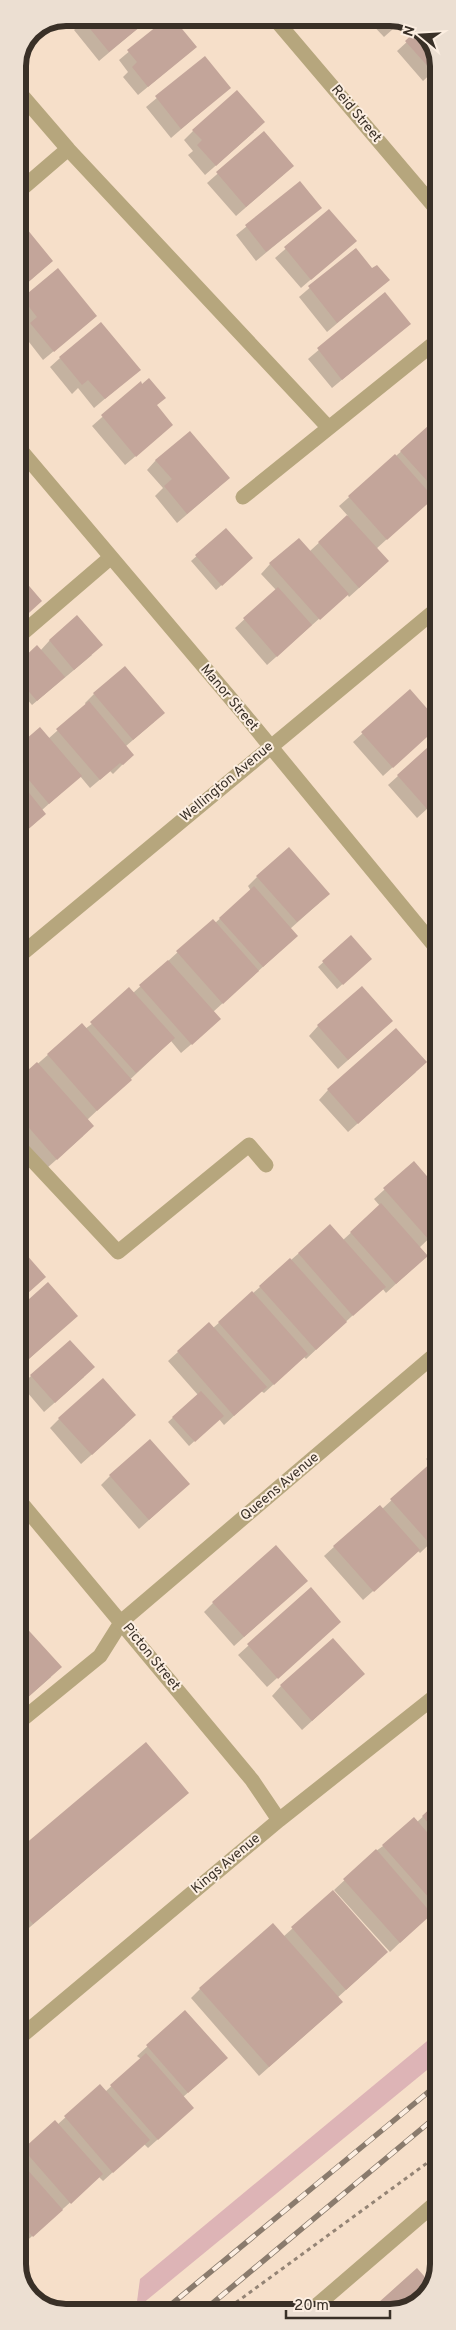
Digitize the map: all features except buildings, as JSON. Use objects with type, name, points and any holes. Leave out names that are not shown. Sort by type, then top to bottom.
[{"type":"street","name":"Reid Street","points":[[281,26],[429,200]]},
{"type":"street","points":[[26,100],[68,149],[328,427]]},
{"type":"street","points":[[26,185],[68,149]]},
{"type":"street","points":[[243,497],[429,347]]},
{"type":"street","name":"Manor Street","points":[[26,457],[270,746],[429,940]]},
{"type":"street","points":[[26,629],[110,558]]},
{"type":"street","name":"Wellington Avenue","points":[[26,950],[429,615]]},
{"type":"street","points":[[26,1154],[118,1252],[249,1145],[266,1165]]},
{"type":"street","name":"Queens Avenue","points":[[27,1716],[100,1656],[122,1621],[430,1359]]},
{"type":"street","name":"Picton Street","points":[[27,1509],[122,1621],[252,1780],[279,1820]]},
{"type":"street","name":"Kings Avenue","points":[[27,2031],[279,1820],[430,1701]]},
{"type":"street","points":[[319,2303],[430,2208]]},
{"type":"path","points":[[235,2303],[430,2161]]},
{"type":"shaded area","points":[[430,2039],[430,2068],[142,2304],[137,2304],[140,2279]]},
{"type":"railway","points":[[172,2304],[430,2091]]},
{"type":"railway","points":[[212,2304],[430,2122]]}]
